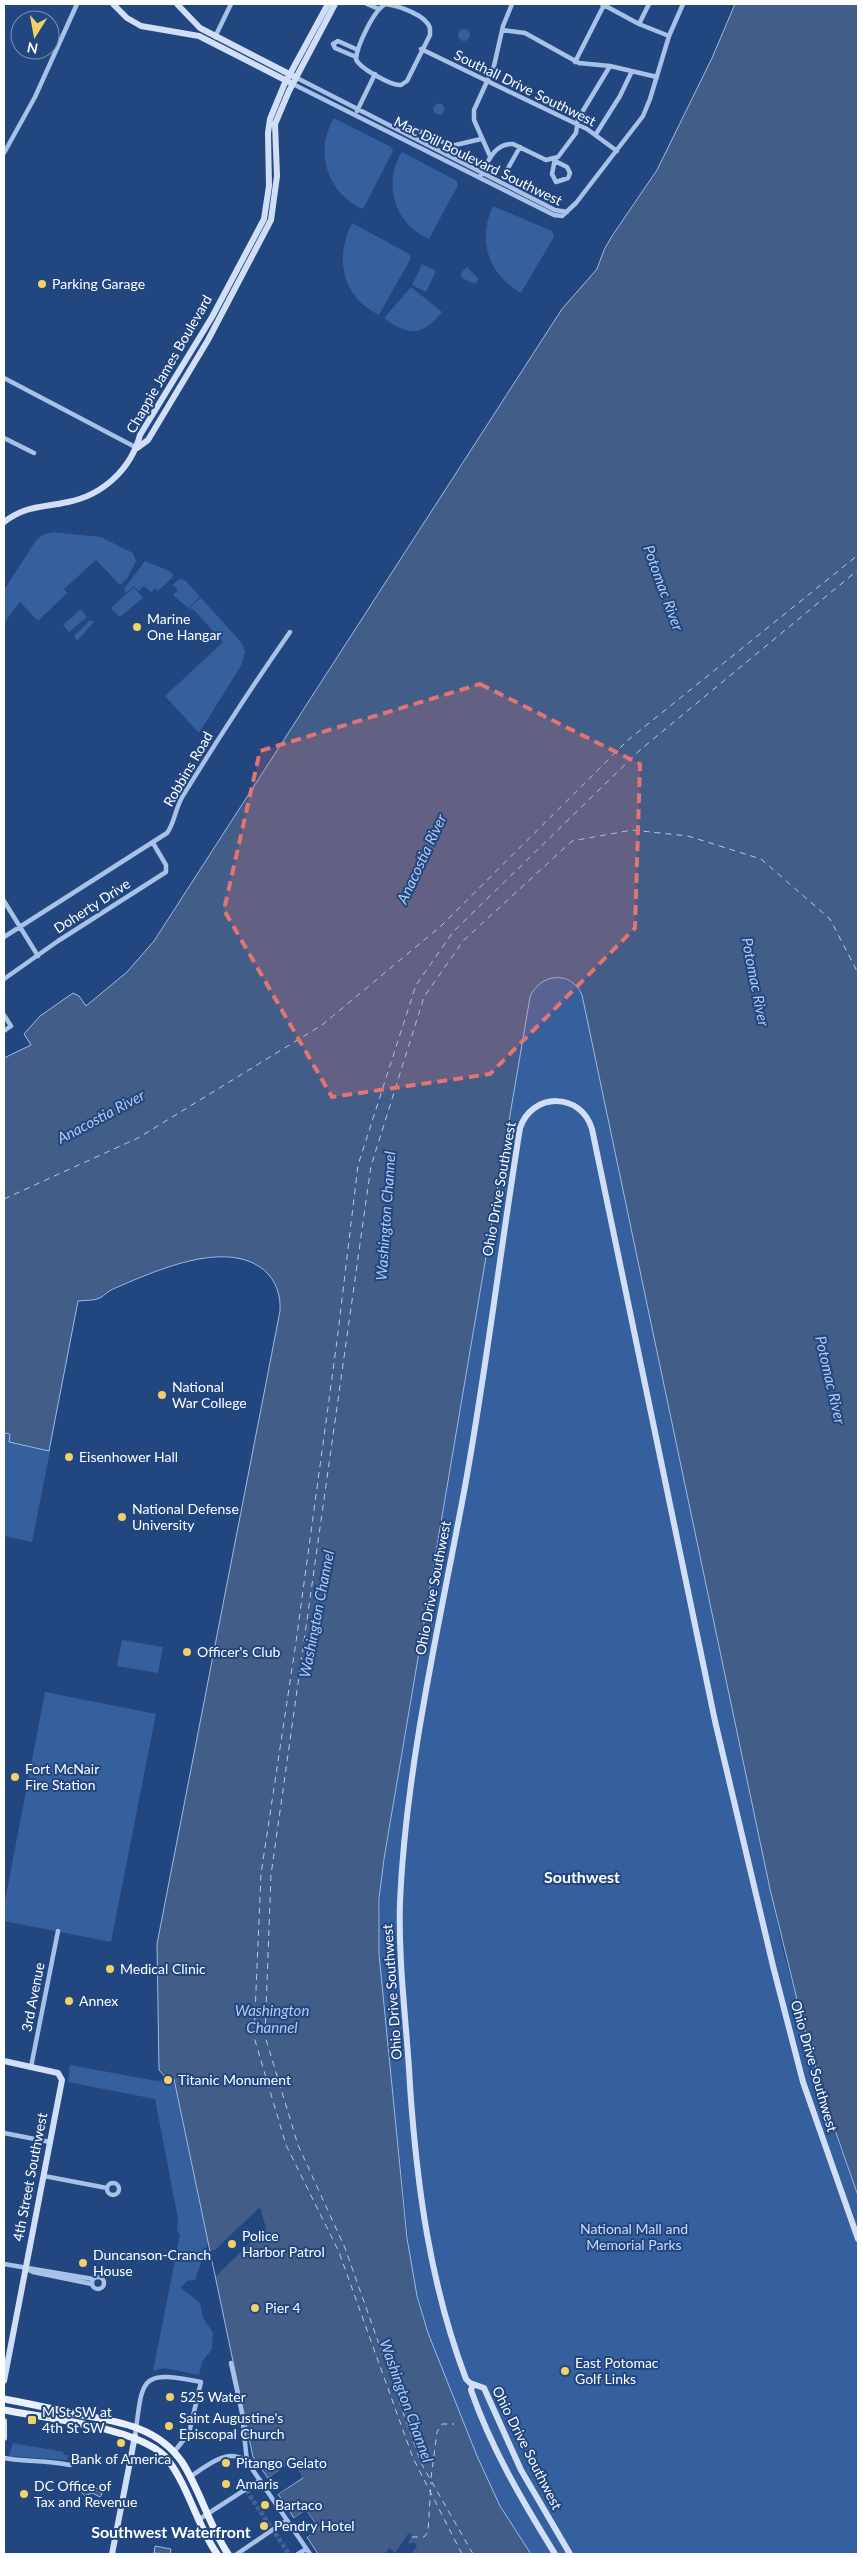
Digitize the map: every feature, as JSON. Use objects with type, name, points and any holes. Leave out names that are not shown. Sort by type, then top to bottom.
[{"type":"main road","points":[[4,2400],[136,2427],[161,2440],[174,2452],[189,2477],[206,2515],[228,2554]]},
{"type":"main road","points":[[4,2410],[135,2436],[156,2447],[168,2459],[217,2554]]},
{"type":"street","points":[[4,153],[32,103],[76,4]]},
{"type":"street","name":"Mac Dill Boulevard Southwest","points":[[113,4],[128,18],[141,26],[191,34],[288,77]]},
{"type":"street","name":"Mac Dill Boulevard Southwest","points":[[177,4],[193,22],[295,81],[481,175],[555,210],[567,212],[617,151]]},
{"type":"street","points":[[212,43],[231,4]]},
{"type":"street","name":"Chappie James Boulevard","points":[[137,448],[140,435],[212,317],[264,219],[269,186],[268,133],[270,119],[288,77],[328,4]]},
{"type":"street","name":"Chappie James Boulevard","points":[[137,448],[148,440],[168,409],[208,340],[271,220],[277,176],[275,124],[335,4]]},
{"type":"street","points":[[367,4],[379,9]]},
{"type":"street","points":[[382,4],[396,6],[427,22],[430,34],[403,84],[393,84],[360,67],[356,57],[382,4]]},
{"type":"street","points":[[490,156],[481,139],[473,114],[496,62],[502,30],[512,4]]},
{"type":"street","points":[[575,62],[603,4],[612,6],[639,24],[669,36]]},
{"type":"street","points":[[639,24],[649,4]]},
{"type":"street","points":[[617,151],[643,116],[669,36],[683,4]]},
{"type":"street","points":[[502,30],[528,34],[575,62],[610,66],[656,77]]},
{"type":"street","points":[[356,57],[335,48],[334,44],[338,41],[358,50]]},
{"type":"street","name":"Southall Drive Southwest","points":[[421,49],[596,134],[617,151]]},
{"type":"street","points":[[481,175],[490,156],[508,144],[520,147],[546,160],[555,160],[567,167],[570,174],[568,178],[556,182],[552,174],[555,160],[576,133],[578,119],[610,66]]},
{"type":"street","points":[[596,134],[623,90],[632,71]]},
{"type":"street","points":[[356,112],[375,74]]},
{"type":"street","points":[[400,122],[450,146],[481,139]]},
{"type":"street","points":[[507,170],[520,147]]},
{"type":"street","points":[[4,378],[137,448],[119,474],[97,492],[72,502],[27,508],[4,522]]},
{"type":"street","points":[[4,438],[34,453]]},
{"type":"street","name":"Robbins Road","points":[[4,937],[153,843],[171,828],[177,805],[242,701],[290,632]]},
{"type":"street","name":"Doherty Drive","points":[[4,979],[58,941],[166,872],[166,865],[153,843]]},
{"type":"street","points":[[4,901],[38,956]]},
{"type":"street","points":[[4,1015],[11,1026],[4,1031]]},
{"type":"street","name":"Ohio Drive Southwest","points":[[570,2554],[521,2470],[484,2388],[468,2382],[464,2375],[445,2317],[430,2259],[420,2202],[400,1953],[401,1888],[409,1810],[423,1717],[475,1427],[520,1128],[531,1110],[543,1102],[557,1100],[572,1104],[581,1110],[590,1124],[616,1237],[715,1722],[773,1966],[803,2082],[858,2239]]},
{"type":"street","name":"3rd Avenue","points":[[31,2067],[58,1931]]},
{"type":"street","points":[[4,2062],[31,2067]]},
{"type":"street","name":"4th Street Southwest","points":[[4,2381],[62,2080],[60,2074],[31,2067]]},
{"type":"street","points":[[4,2133],[50,2142]]},
{"type":"street","points":[[44,2176],[107,2188]]},
{"type":"street","points":[[4,2264],[26,2268],[33,2272],[93,2282]]},
{"type":"street","points":[[231,2363],[242,2413],[248,2464]]},
{"type":"street","points":[[112,2554],[141,2397],[146,2384],[157,2377],[201,2382],[190,2429],[186,2439],[174,2452]]},
{"type":"street","name":"Ohio Drive Southwest","points":[[473,2384],[471,2390],[491,2439],[522,2499],[555,2554]]},
{"type":"street","points":[[4,2421],[4,2438]]},
{"type":"street","points":[[189,2477],[223,2457],[240,2457],[260,2480],[310,2554]]},
{"type":"street","points":[[4,2458],[21,2461],[44,2460],[70,2465]]},
{"type":"street","points":[[198,2520],[260,2480]]},
{"type":"street","points":[[237,2554],[287,2520]]},
{"type":"street","points":[[298,2554],[306,2549]]},
{"type":"highlighted area","points":[[480,684],[640,764],[635,928],[490,1074],[332,1097],[224,910],[260,751]]},
{"type":"green space","points":[[462,29],[466,29],[470,35],[466,41],[462,41],[458,37],[458,33]]},
{"type":"green space","points":[[439,103],[445,109],[439,115],[433,109]]},
{"type":"green space","points":[[334,118],[391,147],[393,151],[363,209],[340,193],[328,170],[325,144]]},
{"type":"green space","points":[[402,152],[457,181],[458,185],[429,239],[417,233],[408,224],[395,202],[393,177],[396,164]]},
{"type":"green space","points":[[493,206],[552,231],[554,237],[521,293],[500,276],[493,266],[489,255],[486,231]]},
{"type":"green space","points":[[352,223],[409,254],[411,258],[379,315],[366,307],[357,298],[349,287],[345,275],[343,250],[346,236]]},
{"type":"green space","points":[[422,264],[436,271],[426,292],[412,285]]},
{"type":"green space","points":[[467,267],[479,279],[475,284],[462,278],[461,273]]},
{"type":"green space","points":[[411,287],[442,312],[428,326],[421,330],[408,331],[384,318]]},
{"type":"green space","points":[[53,532],[101,537],[133,553],[136,561],[128,577],[120,585],[96,560],[64,589],[67,593],[38,621],[20,602],[4,623],[4,590],[37,539]]},
{"type":"green space","points":[[145,561],[169,571],[173,574],[172,578],[158,591],[155,588],[151,592],[144,586],[139,591],[134,586],[126,593],[124,589]]},
{"type":"green space","points":[[179,579],[185,580],[200,597],[188,608],[173,595],[178,590],[173,585]]},
{"type":"green space","points":[[134,587],[143,598],[120,617],[111,608]]},
{"type":"green space","points":[[201,598],[241,642],[245,651],[242,664],[199,733],[165,696],[223,642],[194,610],[189,608]]},
{"type":"green space","points":[[81,609],[87,617],[69,632],[63,625]]},
{"type":"green space","points":[[90,620],[94,622],[77,641],[74,636]]},
{"type":"green space","name":"National Mall and Memorial Parks","points":[[558,977],[576,985],[582,995],[783,1951],[833,2127],[858,2198],[858,2554],[531,2554],[500,2506],[477,2456],[428,2333],[412,2275],[379,1954],[381,1880],[530,996],[541,982],[548,978]]},
{"type":"green space","points":[[4,1433],[10,1434],[9,1442],[50,1451],[32,1542],[4,1536]]},
{"type":"green space","points":[[122,1640],[163,1647],[158,1673],[117,1666]]},
{"type":"green space","points":[[45,1692],[156,1714],[111,1942],[4,1921],[4,1906]]},
{"type":"green space","points":[[70,2065],[157,2081],[174,2079],[208,2243],[195,2280],[187,2281],[181,2288],[200,2303],[203,2318],[213,2333],[212,2349],[202,2362],[199,2375],[164,2368],[153,2371],[180,2235],[177,2231],[178,2219],[155,2099],[68,2082]]},
{"type":"green space","points":[[13,2443],[64,2452],[63,2455],[68,2455],[67,2460],[9,2456]]},
{"type":"water","points":[[735,4],[858,4],[858,2196],[828,2110],[802,2020],[770,1889],[582,995],[571,981],[563,978],[548,979],[535,989],[530,997],[384,1859],[379,1899],[379,1954],[407,2238],[417,2296],[428,2333],[477,2456],[500,2506],[531,2554],[318,2554],[307,2537],[319,2529],[306,2510],[294,2518],[278,2494],[303,2478],[291,2460],[289,2464],[268,2478],[253,2457],[174,2079],[168,2080],[159,2070],[157,1944],[280,1311],[279,1294],[275,1283],[268,1274],[248,1261],[230,1257],[210,1257],[189,1261],[148,1274],[111,1290],[98,1299],[78,1301],[49,1451],[9,1442],[10,1434],[4,1433],[4,1058],[31,1045],[24,1034],[40,1016],[73,993],[79,996],[86,1006],[127,972],[154,941],[562,309],[597,269],[612,236],[657,170],[712,58]]},
{"type":"water","points":[[91,2486],[98,2489],[102,2494],[100,2497],[92,2493],[85,2496],[80,2491]]},
{"type":"water","points":[[155,2546],[171,2549],[170,2554],[154,2553]]},
{"type":"pier","points":[[260,2207],[266,2228],[216,2276],[210,2251],[215,2250]]},
{"type":"pier","points":[[291,2459],[303,2477],[278,2494],[277,2492],[299,2477],[291,2465],[269,2480],[268,2478],[288,2464],[287,2461]]},
{"type":"pier","points":[[306,2510],[319,2529],[307,2537],[306,2535],[316,2528],[305,2513],[296,2520],[294,2518]]},
{"type":"pier","points":[[412,2533],[408,2544],[414,2542],[417,2546],[411,2554],[384,2554],[390,2548],[395,2553],[408,2534]]},
{"type":"ferry route","points":[[4,1199],[138,1138],[322,1025],[441,926],[628,740],[858,555]]},
{"type":"ferry route","points":[[462,2554],[413,2458],[339,2252],[286,2145],[254,2037],[261,1874],[296,1642],[337,1341],[358,1165],[416,985],[453,932],[640,750],[858,570]]},
{"type":"ferry route","points":[[473,2554],[421,2463],[345,2248],[298,2145],[265,2036],[271,1875],[371,1166],[424,997],[463,941],[572,841],[632,830],[688,836],[761,859],[830,919],[858,973]]},
{"type":"ferry route","points":[[431,2478],[437,2432],[442,2424],[454,2424]]},
{"type":"ferry route","points":[[412,2537],[424,2537],[428,2532],[431,2482]]},
{"type":"tunnel","points":[[246,2490],[289,2554]]},
{"type":"place","name":"Parking Garage","points":[[42,284]]},
{"type":"place","name":"Marine One Hangar","points":[[137,627]]},
{"type":"place","name":"National War College","points":[[162,1395]]},
{"type":"place","name":"Eisenhower Hall","points":[[69,1457]]},
{"type":"place","name":"National Defense University","points":[[122,1517]]},
{"type":"place","name":"Officer's Club","points":[[187,1652]]},
{"type":"place","name":"Fort McNair Fire Station","points":[[15,1777]]},
{"type":"place","name":"Medical Clinic","points":[[110,1969]]},
{"type":"place","name":"Annex","points":[[69,2001]]},
{"type":"place","name":"Titanic Monument","points":[[168,2080]]},
{"type":"place","name":"Police Harbor Patrol","points":[[232,2244]]},
{"type":"place","name":"Duncanson-Cranch House","points":[[83,2263]]},
{"type":"place","name":"Pier 4","points":[[255,2308]]},
{"type":"place","name":"East Potomac Golf Links","points":[[565,2371]]},
{"type":"place","name":"525 Water","points":[[170,2397]]},
{"type":"place","name":"M St SW at 4th St SW","points":[[32,2420]]},
{"type":"place","name":"Saint Augustine's Episcopal Church","points":[[169,2426]]},
{"type":"place","name":"Bank of America","points":[[121,2443]]},
{"type":"place","name":"Pitango Gelato","points":[[226,2463]]},
{"type":"place","name":"Amaris","points":[[226,2484]]},
{"type":"place","name":"DC Office of Tax and Revenue","points":[[24,2494]]},
{"type":"place","name":"Bartaco","points":[[265,2505]]},
{"type":"place","name":"Pendry Hotel","points":[[264,2526]]},
{"type":"district","name":"Southwest","points":[[582,1877]]},
{"type":"district","name":"Southwest Waterfront","points":[[171,2532]]},
{"type":"water label","name":"Potomac River","points":[[663,588]]},
{"type":"water label","name":"Anacostia River","points":[[422,859]]},
{"type":"water label","name":"Potomac River","points":[[755,982]]},
{"type":"water label","name":"Anacostia River","points":[[101,1117]]},
{"type":"water label","name":"Washington Channel","points":[[386,1216]]},
{"type":"water label","name":"Potomac River","points":[[830,1380]]},
{"type":"water label","name":"Washington Channel","points":[[317,1614]]},
{"type":"water label","name":"Washington Channel","points":[[272,2020]]},
{"type":"water label","name":"Washington Channel","points":[[406,2401]]}]
